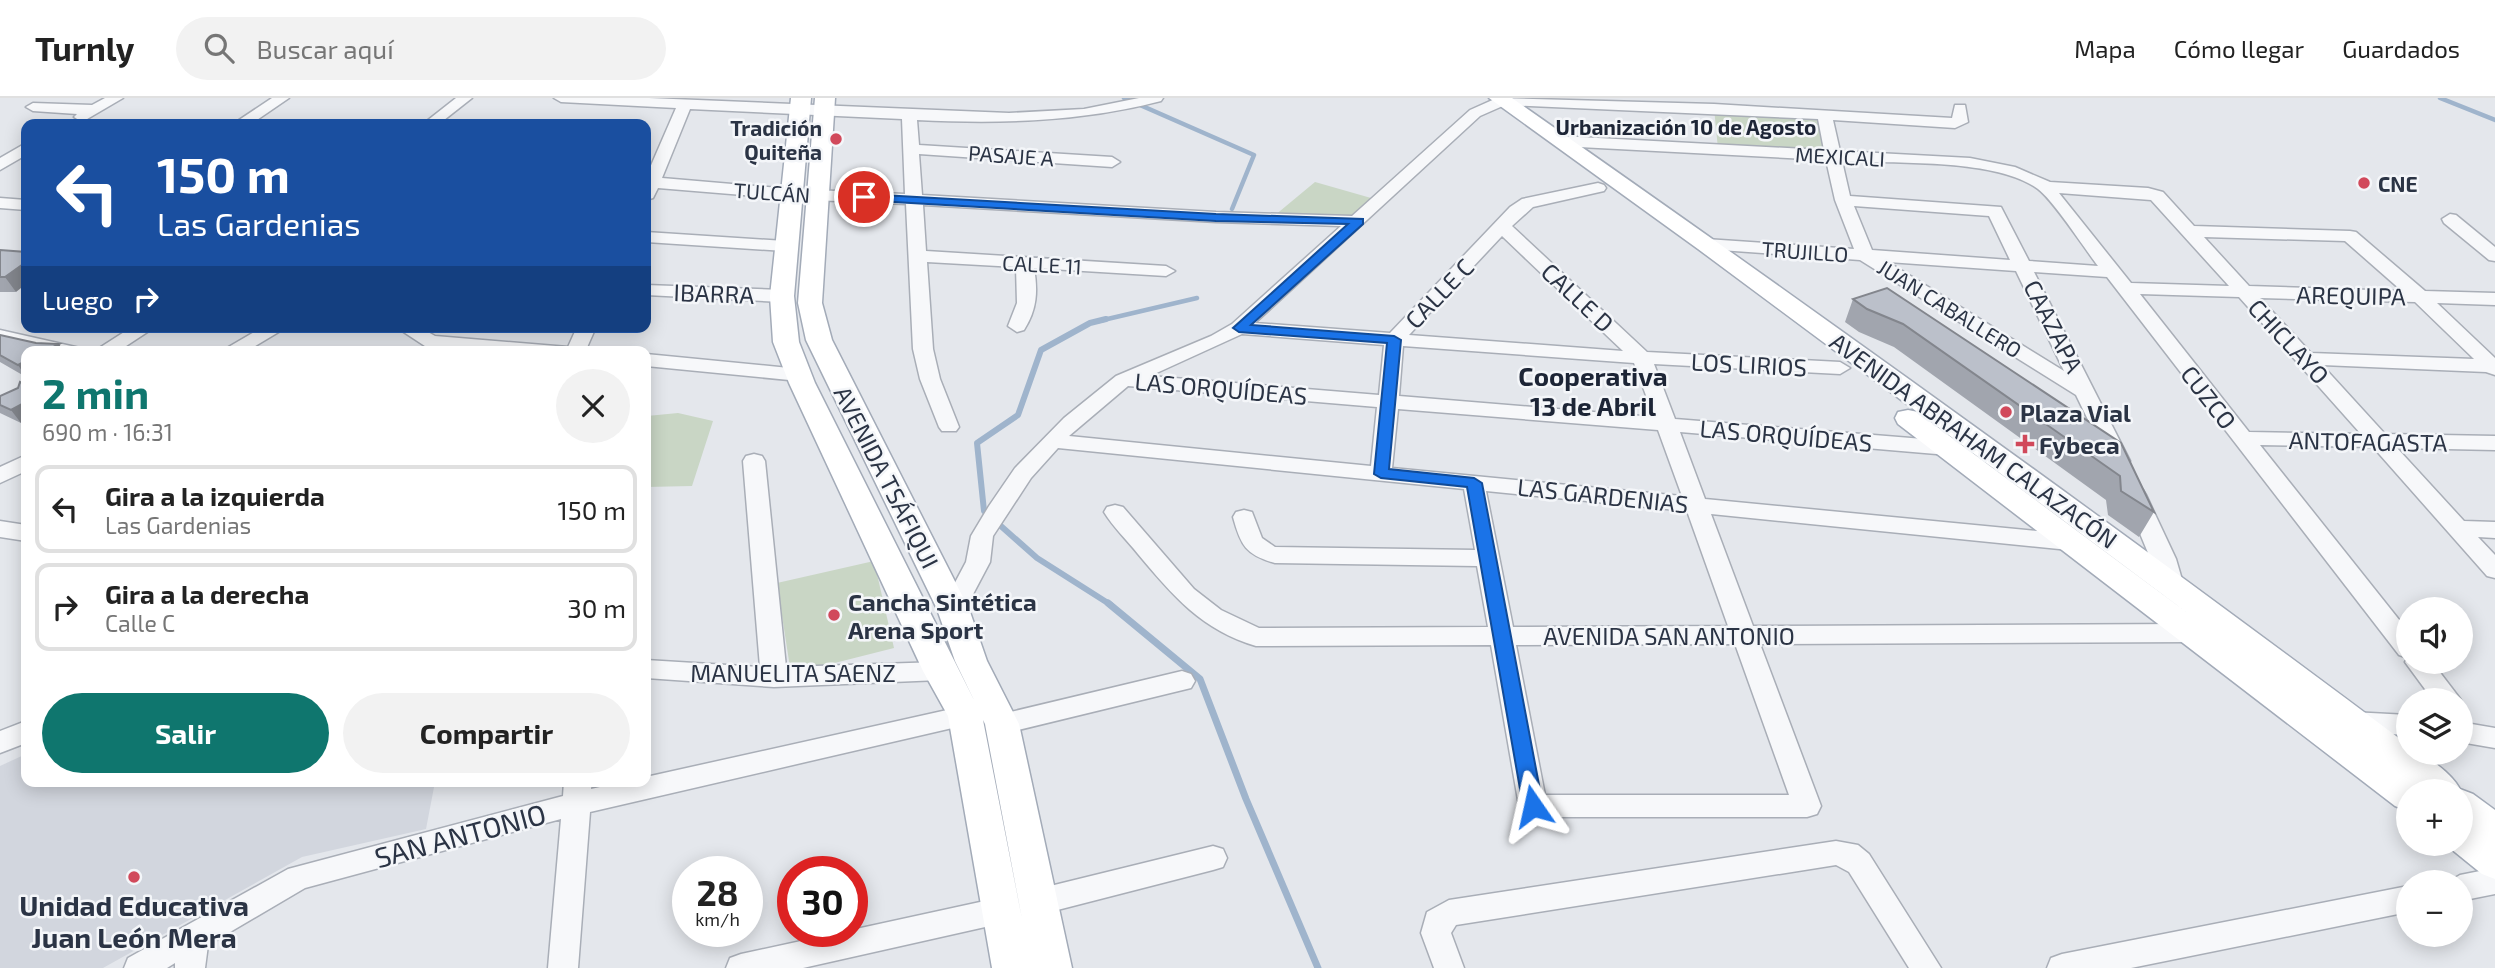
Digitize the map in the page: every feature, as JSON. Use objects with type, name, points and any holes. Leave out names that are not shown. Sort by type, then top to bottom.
[{"type":"main road","name":"AVENIDA ABRAHAM CALAZACÓN","points":[[1490,101],[1560,141],[1706,244],[2171,583],[2427,779]]},
{"type":"main road","name":"AVENIDA ABRAHAM CALAZACÓN","points":[[1490,101],[1598,187],[1686,250],[2396,787]]},
{"type":"main road","name":"AVENIDA TSÁFIQUI","points":[[812,105],[803,195],[810,303],[819,340],[953,609],[971,661],[1002,724],[1052,968]]},
{"type":"main road","name":"AVENIDA TSÁFIQUI","points":[[803,195],[785,246],[782,296],[786,342],[799,375],[940,671],[965,716],[1012,968]]},
{"type":"main road","points":[[2473,814],[2495,831]]},
{"type":"main road","points":[[2473,846],[2495,863]]},
{"type":"street","points":[[78,119],[116,98]]},
{"type":"street","points":[[249,119],[282,98]]},
{"type":"street","points":[[437,119],[465,98]]},
{"type":"street","points":[[561,98],[685,104],[812,105],[909,115],[1033,116],[1111,111],[1156,98]]},
{"type":"street","points":[[953,609],[978,562],[982,536],[997,511],[1023,473],[1091,404],[1123,380],[1218,341],[1239,328],[1490,101],[1824,114],[1955,123],[1961,122],[1960,108]]},
{"type":"street","points":[[651,180],[685,104]]},
{"type":"street","points":[[33,107],[95,110]]},
{"type":"street","name":"JUAN CABALLERO","points":[[1824,114],[1843,200],[1866,256],[2088,394]]},
{"type":"street","points":[[909,115],[923,349],[930,379],[949,427]]},
{"type":"street","name":"MEXICALI","points":[[1560,141],[1995,165]]},
{"type":"street","name":"PASAJE A","points":[[910,149],[1112,162]]},
{"type":"street","points":[[0,151],[21,151]]},
{"type":"street","points":[[0,165],[21,153]]},
{"type":"street","name":"CUZCO","points":[[1995,165],[2012,170],[2046,187],[2396,634]]},
{"type":"street","name":"TULCÁN","points":[[651,187],[1216,217],[1359,221]]},
{"type":"street","name":"CALLE C","points":[[1381,474],[1394,340],[1502,226],[1528,203],[1598,187]]},
{"type":"street","name":"CHICLAYO","points":[[2046,187],[2153,194],[2309,359],[2495,570]]},
{"type":"street","name":"CAAZAPA","points":[[1843,200],[1996,211],[2088,394],[2164,559],[2171,583]]},
{"type":"street","points":[[0,203],[21,205]]},
{"type":"street","points":[[2450,219],[2495,256]]},
{"type":"street","name":"CALLE D","points":[[1500,636],[1533,806],[1807,806],[1642,358],[1502,226]]},
{"type":"street","points":[[2189,231],[2350,236],[2420,297],[2493,367]]},
{"type":"street","points":[[651,237],[785,246]]},
{"type":"street","name":"TRUJILLO","points":[[1706,244],[2024,267],[2118,280]]},
{"type":"street","name":"CALLE 11","points":[[918,256],[1166,271]]},
{"type":"street","points":[[1017,326],[1027,310],[1030,290],[1024,264]]},
{"type":"street","name":"AREQUIPA","points":[[2118,280],[2244,293],[2495,299]]},
{"type":"street","name":"IBARRA","points":[[651,290],[782,296]]},
{"type":"street","name":"LOS LIRIOS","points":[[1239,328],[1642,358],[1840,368]]},
{"type":"street","points":[[113,346],[136,333]]},
{"type":"street","points":[[242,346],[267,333]]},
{"type":"street","points":[[416,333],[438,346]]},
{"type":"street","points":[[0,336],[46,346]]},
{"type":"street","points":[[2309,359],[2493,367]]},
{"type":"street","points":[[651,360],[799,375]]},
{"type":"street","name":"LAS ORQUÍDEAS","points":[[1123,380],[1948,448]]},
{"type":"street","name":"ANTOFAGASTA","points":[[2242,438],[2495,443]]},
{"type":"street","name":"LAS GARDENIAS","points":[[1053,441],[2069,541]]},
{"type":"street","points":[[754,461],[774,677]]},
{"type":"street","points":[[0,476],[21,464]]},
{"type":"street","points":[[1474,483],[1500,636]]},
{"type":"street","name":"AVENIDA SAN ANTONIO","points":[[1115,512],[1186,595],[1212,616],[1256,637],[2190,633]]},
{"type":"street","points":[[1244,517],[1252,545],[1262,552],[1275,555],[1487,558]]},
{"type":"street","points":[[2458,528],[2495,530]]},
{"type":"street","points":[[0,529],[21,532]]},
{"type":"street","name":"MANUELITA SAENZ","points":[[651,669],[774,677],[940,671]]},
{"type":"street","points":[[2427,674],[2439,688]]},
{"type":"street","points":[[1002,724],[1182,681]]},
{"type":"street","name":"SAN ANTONIO","points":[[651,778],[965,716]]},
{"type":"street","points":[[2352,722],[2396,724]]},
{"type":"street","name":"SAN ANTONIO","points":[[139,968],[192,953],[298,878],[576,793],[606,787]]},
{"type":"street","points":[[564,968],[576,793]]},
{"type":"street","points":[[1449,968],[1437,933],[1438,921],[1449,913],[1836,853],[1848,854],[1859,863],[1926,968]]},
{"type":"street","points":[[1038,902],[1213,858]]},
{"type":"street","points":[[2473,885],[2495,881]]},
{"type":"street","points":[[2062,968],[2396,901]]},
{"type":"street","points":[[741,968],[1003,910]]},
{"type":"shaded area","name":"Unidad Educativa Juan León Mera","points":[[21,756],[21,787],[434,787],[426,829],[302,857],[103,968],[0,968],[0,766]]},
{"type":"green space","points":[[1714,108],[1824,114],[1833,155],[1718,149]]},
{"type":"green space","points":[[1315,182],[1371,198],[1350,218],[1274,216]]},
{"type":"green space","points":[[678,413],[713,421],[692,486],[651,487],[651,416]]},
{"type":"green space","name":"Cancha Sintética Arena Sport","points":[[874,561],[894,648],[791,674],[777,583]]},
{"type":"building","points":[[0,250],[21,252],[21,266],[5,277],[0,277]]},
{"type":"building","points":[[1887,288],[2121,443],[2154,512],[2121,491],[2120,476],[1903,324],[1867,309],[1853,299]]},
{"type":"building","points":[[0,335],[36,343],[59,344],[21,346],[21,364],[18,365],[0,355]]},
{"type":"building","points":[[20,382],[21,405],[11,410],[0,405],[0,396],[18,388]]},
{"type":"waterway","points":[[1124,98],[1254,155],[1232,209]]},
{"type":"waterway","points":[[2440,98],[2495,120]]},
{"type":"waterway","points":[[1099,321],[1197,298]]},
{"type":"waterway","points":[[1106,319],[1090,323],[1041,350],[1018,415],[977,443],[984,511],[1037,558],[1108,603]]},
{"type":"waterway","points":[[1108,603],[1200,679],[1246,799],[1318,968]]},
{"type":"place","name":"Tradición Quiteña","points":[[836,139]]},
{"type":"place","name":"CNE","points":[[2364,183]]},
{"type":"place","name":"Plaza Vial","points":[[2006,412]]},
{"type":"place","name":"Fybeca","points":[[2025,444]]},
{"type":"place","name":"Cancha Sintética Arena Sport","points":[[834,615]]},
{"type":"place","name":"Unidad Educativa Juan León Mera","points":[[134,877]]},
{"type":"district","name":"Urbanización 10 de Agosto","points":[[1686,126]]},
{"type":"district","name":"Cooperativa 13 de Abril","points":[[1593,390]]},
{"type":"route","points":[[864,197],[1216,217],[1359,221],[1239,328],[1394,340],[1381,474],[1474,483],[1533,806]]}]
